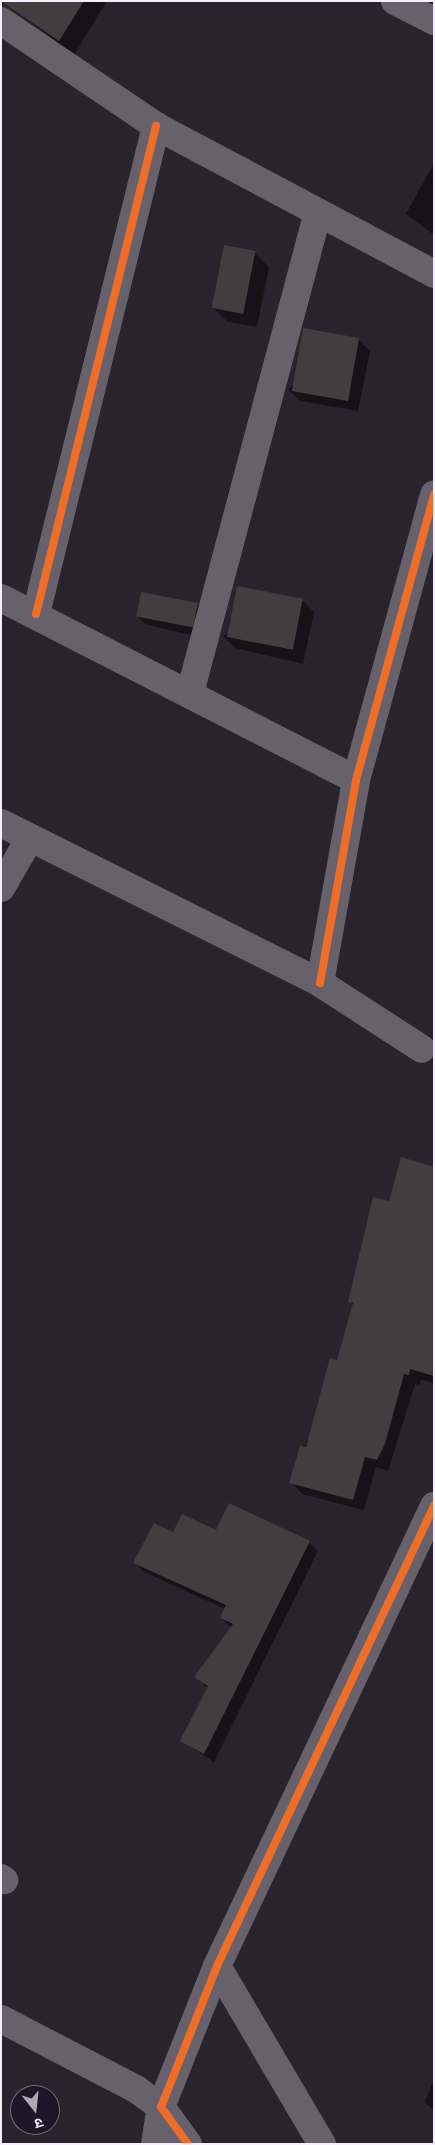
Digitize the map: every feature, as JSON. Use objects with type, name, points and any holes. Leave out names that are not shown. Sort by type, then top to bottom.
[{"type":"street","points":[[395,1],[434,21]]},
{"type":"street","points":[[1,21],[156,126],[317,215],[434,274]]},
{"type":"street","points":[[36,614],[156,126]]},
{"type":"street","points":[[190,694],[317,215]]},
{"type":"street","points":[[320,983],[356,780],[434,494]]},
{"type":"street","points":[[1,598],[36,614],[356,780]]},
{"type":"street","points":[[1,823],[320,983],[422,1049]]},
{"type":"street","points":[[1,888],[30,838]]},
{"type":"street","points":[[155,2144],[161,2107],[216,1966],[434,1507]]},
{"type":"street","points":[[216,1966],[322,2144]]},
{"type":"street","points":[[1,2019],[136,2089],[161,2107],[188,2144]]},
{"type":"building","points":[[1,1],[84,1],[59,41]]},
{"type":"building","points":[[224,245],[255,251],[243,314],[212,308]]},
{"type":"building","points":[[303,328],[359,338],[348,401],[292,391]]},
{"type":"building","points":[[237,586],[303,599],[293,650],[227,637]]},
{"type":"building","points":[[141,592],[198,603],[193,628],[136,617]]},
{"type":"building","points":[[401,1157],[434,1167],[434,1376],[410,1369],[409,1375],[404,1374],[385,1444],[377,1460],[365,1457],[353,1500],[289,1483],[300,1446],[306,1447],[330,1358],[337,1360],[353,1303],[348,1302],[373,1197],[389,1201]]},
{"type":"building","points":[[229,1503],[310,1541],[204,1754],[180,1741],[208,1686],[194,1677],[233,1624],[220,1618],[226,1605],[133,1563],[154,1523],[173,1532],[182,1514],[216,1530]]},
{"type":"cycle path","points":[[36,614],[156,126]]},
{"type":"cycle path","points":[[320,983],[356,780],[434,494]]},
{"type":"cycle path","points":[[188,2144],[161,2107],[217,1966],[434,1506]]}]
